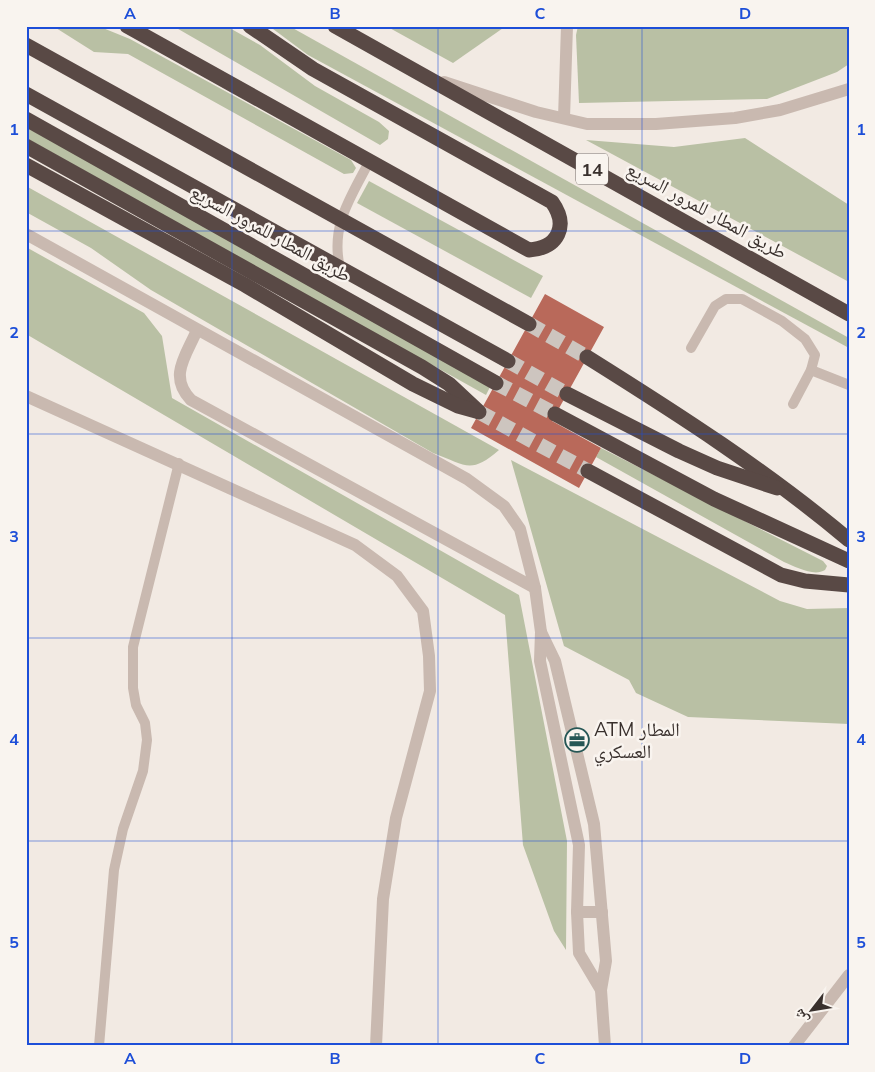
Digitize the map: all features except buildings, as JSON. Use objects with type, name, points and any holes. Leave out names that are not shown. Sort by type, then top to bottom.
[{"type":"highway","points":[[127,26],[529,250],[546,247],[558,235],[560,224],[559,212],[552,202],[313,69],[250,26]]},
{"type":"highway","name":"طريق المطار للمرور السريع","points":[[335,26],[849,314]]},
{"type":"highway","points":[[26,45],[529,324]]},
{"type":"highway","points":[[26,94],[508,361]]},
{"type":"highway","name":"طريق المطار للمرور السريع","points":[[26,119],[496,382]]},
{"type":"highway","points":[[26,146],[422,366],[449,384],[479,412],[458,406],[413,384],[245,286],[26,166]]},
{"type":"highway","points":[[587,357],[704,431],[792,494],[849,540]]},
{"type":"highway","points":[[567,394],[717,468],[792,494]]},
{"type":"highway","points":[[555,414],[714,499],[849,562]]},
{"type":"highway","points":[[588,471],[781,575],[805,581],[849,585]]},
{"type":"street","points":[[564,118],[567,26]]},
{"type":"street","points":[[427,77],[587,124],[656,124],[735,118],[780,110],[849,89]]},
{"type":"street","points":[[26,234],[485,490],[504,506],[520,529],[535,588],[541,632],[540,661],[579,845],[577,912],[580,953],[601,990]]},
{"type":"street","points":[[197,330],[179,371],[184,392],[191,400],[535,588]]},
{"type":"street","points":[[26,396],[179,463],[355,545],[397,576],[422,611],[429,656],[430,691],[396,818],[383,899],[376,1046]]},
{"type":"street","points":[[541,632],[555,661],[591,805],[597,843],[606,962],[601,990],[605,1046]]},
{"type":"street","points":[[577,912],[602,912]]},
{"type":"street","points":[[794,1046],[849,975]]},
{"type":"lane","points":[[340,268],[336,241],[340,219],[370,160]]},
{"type":"lane","points":[[691,348],[715,306],[726,299],[742,300],[782,321],[805,340],[815,355],[811,370],[793,404]]},
{"type":"lane","points":[[811,370],[849,385]]},
{"type":"lane","points":[[99,1046],[114,870],[123,829],[143,771],[147,740],[145,723],[136,705],[133,688],[133,647],[179,463]]},
{"type":"green space","points":[[57,26],[98,26],[130,39],[351,160],[356,168],[353,173],[344,174],[128,54],[94,52],[56,28]]},
{"type":"green space","points":[[173,26],[226,26],[260,45],[315,86],[379,122],[389,131],[388,139],[380,145]]},
{"type":"green space","points":[[269,26],[289,26],[849,338],[849,348],[308,55]]},
{"type":"green space","points":[[386,26],[506,26],[453,63]]},
{"type":"green space","points":[[578,26],[849,26],[849,64],[837,72],[767,99],[579,103],[576,35]]},
{"type":"green space","points":[[26,127],[491,385],[486,395],[26,138]]},
{"type":"green space","points":[[745,138],[849,205],[849,282],[586,140],[674,147]]},
{"type":"green space","points":[[369,181],[543,276],[531,298],[357,203]]},
{"type":"green space","points":[[26,186],[499,450],[481,463],[474,465],[461,464],[433,453],[151,290],[91,248],[26,212]]},
{"type":"green space","points":[[26,247],[144,313],[162,336],[172,398],[519,595],[567,841],[566,950],[554,931],[523,845],[505,615],[26,334]]},
{"type":"green space","points":[[601,448],[823,561],[827,566],[825,570],[810,572],[784,562],[596,457]]},
{"type":"green space","points":[[511,460],[780,601],[807,609],[849,608],[849,724],[688,717],[636,693],[629,680],[564,646]]},
{"type":"tunnel","points":[[529,324],[587,357]]},
{"type":"tunnel","points":[[508,361],[567,394]]},
{"type":"tunnel","points":[[496,383],[555,414]]},
{"type":"tunnel","points":[[479,412],[588,471]]},
{"type":"place","name":"ATM المطار العسكري","points":[[577,740]]}]
